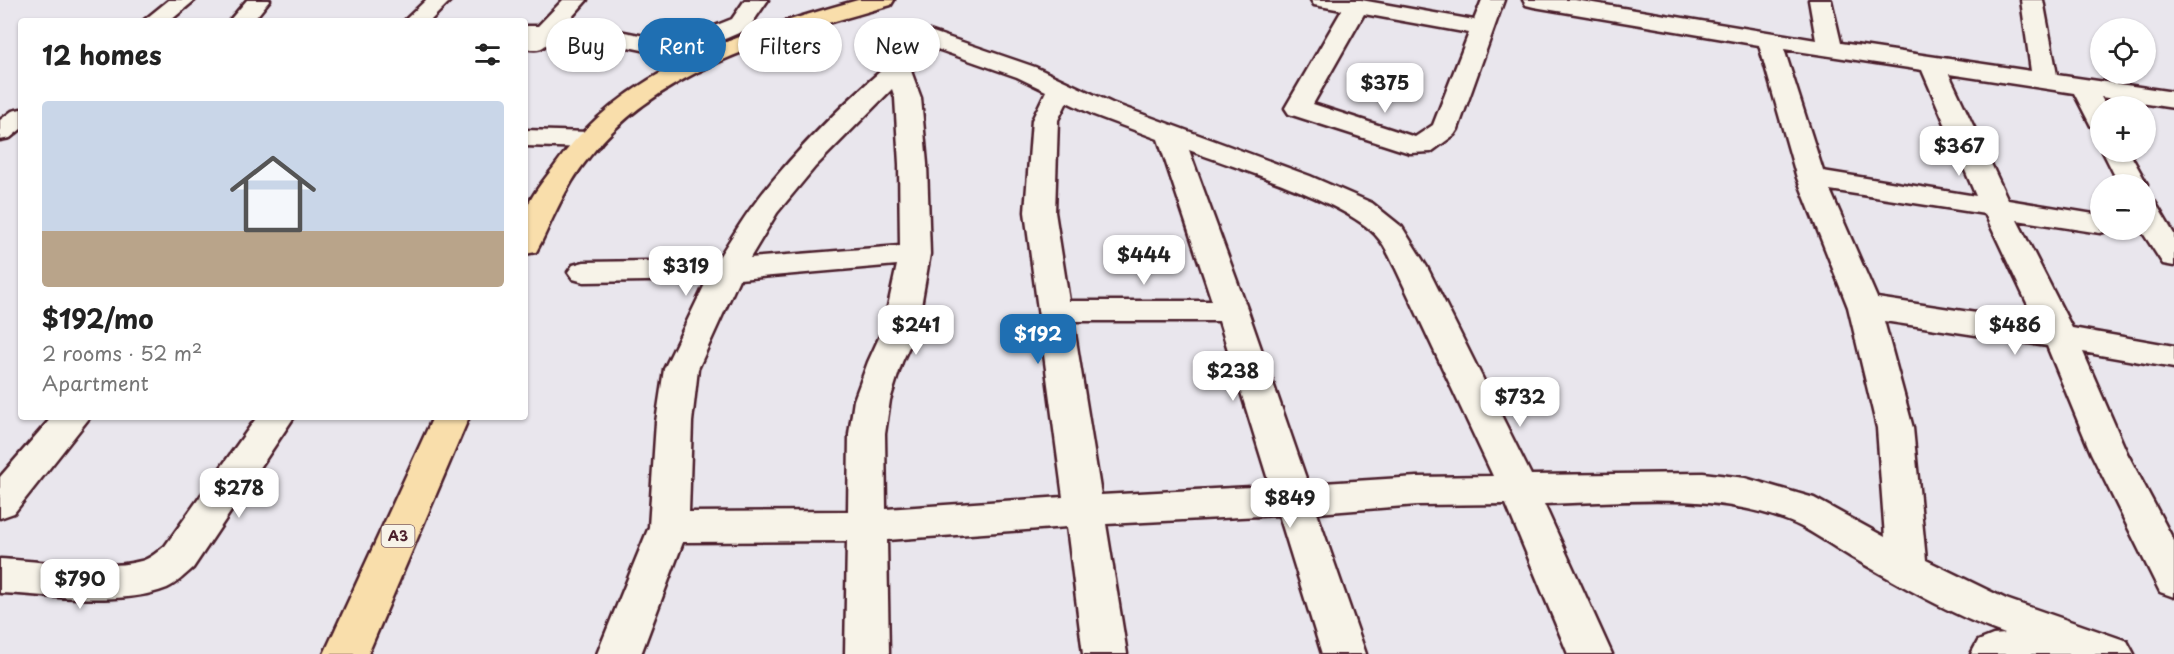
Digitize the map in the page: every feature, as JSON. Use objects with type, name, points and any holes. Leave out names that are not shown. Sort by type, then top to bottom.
[{"type":"highway","points":[[726,50],[755,38],[883,0]]},
{"type":"highway","points":[[528,239],[555,184],[590,140],[624,108],[683,72]]},
{"type":"highway","name":"A3","points":[[346,654],[450,420]]},
{"type":"street","points":[[159,18],[184,0]]},
{"type":"street","points":[[244,18],[259,0]]},
{"type":"street","points":[[419,18],[440,0]]},
{"type":"street","points":[[528,47],[535,33],[576,0]]},
{"type":"street","points":[[726,30],[740,24],[757,0]]},
{"type":"street","points":[[1322,0],[1482,28]]},
{"type":"street","points":[[1356,7],[1298,108],[1410,145],[1421,146],[1445,129],[1493,0]]},
{"type":"street","points":[[1534,0],[1660,11],[1769,40],[2174,100]]},
{"type":"street","points":[[1820,0],[1830,49]]},
{"type":"street","points":[[2032,0],[2045,80]]},
{"type":"street","points":[[535,33],[609,36],[638,42]]},
{"type":"street","points":[[1769,40],[1811,178],[1864,307],[1895,428],[1907,569]]},
{"type":"street","points":[[940,42],[1026,72],[1103,109],[1300,182],[1362,209],[1391,233],[1411,267],[1518,488],[1590,654]]},
{"type":"street","points":[[1932,64],[1996,207],[2060,337],[2109,453],[2174,580]]},
{"type":"street","points":[[619,654],[669,527],[675,422],[681,369],[727,270],[765,209],[805,161],[895,72]]},
{"type":"street","points":[[867,654],[867,434],[872,400],[885,362],[900,329],[915,254],[913,164],[908,98],[899,72]]},
{"type":"street","points":[[2083,86],[2090,100]]},
{"type":"street","points":[[1061,87],[1045,120],[1040,212],[1106,654]]},
{"type":"street","points":[[0,132],[18,119]]},
{"type":"street","points":[[1170,134],[1232,311],[1344,654]]},
{"type":"street","points":[[528,138],[590,140]]},
{"type":"street","points":[[1811,178],[2090,222]]},
{"type":"street","points":[[584,272],[727,270],[915,254]]},
{"type":"street","points":[[1864,307],[2174,357]]},
{"type":"street","points":[[1056,311],[1232,311]]},
{"type":"street","points":[[0,503],[69,420]]},
{"type":"street","points":[[0,576],[89,581],[131,580],[154,575],[179,557],[274,420]]},
{"type":"street","points":[[669,527],[867,526],[1184,504],[1292,500],[1417,491],[1703,487],[1745,492],[1800,509],[1907,569],[1992,612],[2099,650]]},
{"type":"street","points":[[1993,654],[2099,650]]}]
